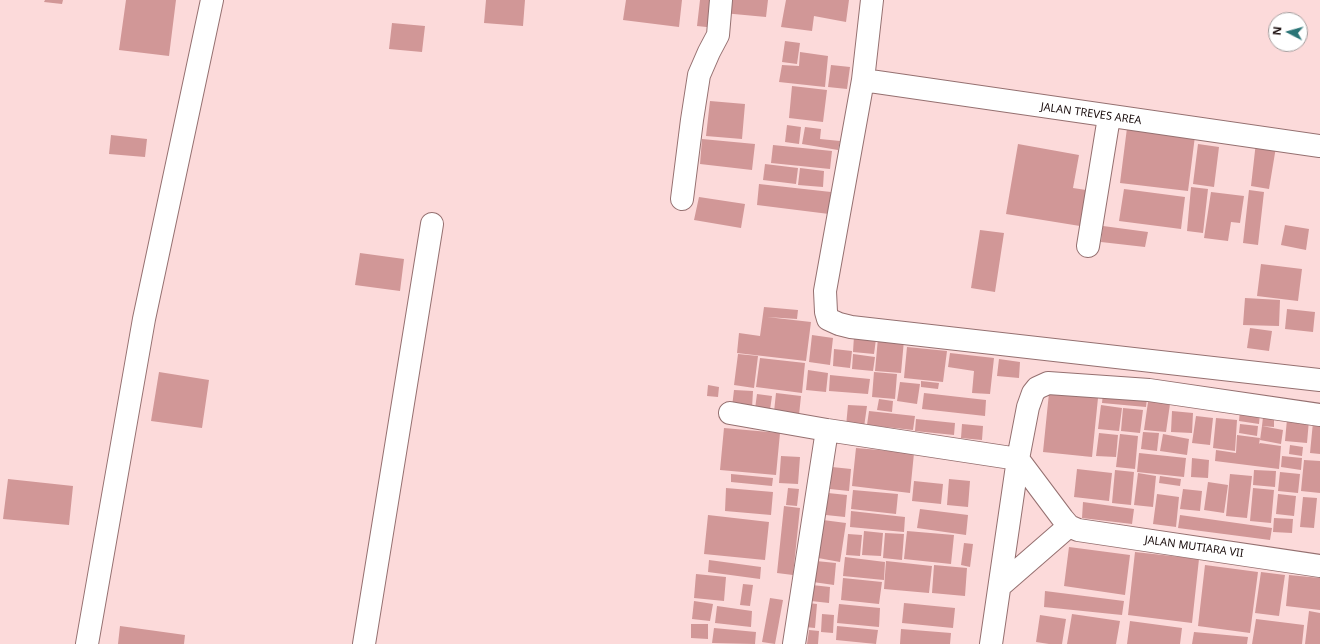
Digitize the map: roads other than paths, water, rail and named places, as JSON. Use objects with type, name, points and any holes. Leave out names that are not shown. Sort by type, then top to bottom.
[{"type":"street","points":[[87,644],[144,319],[212,0]]},
{"type":"street","points":[[682,199],[699,75],[718,35],[721,0]]},
{"type":"street","points":[[872,0],[863,80],[826,291],[826,312],[828,319],[851,328],[1320,380]]},
{"type":"street","name":"JALAN TREVES AREA","points":[[863,80],[1109,117],[1320,146]]},
{"type":"street","points":[[1088,246],[1109,117]]},
{"type":"street","points":[[364,644],[432,224]]},
{"type":"street","points":[[991,644],[1018,459],[1028,407],[1033,393],[1038,388],[1048,383],[1148,390],[1320,416]]},
{"type":"street","points":[[730,413],[827,430],[1018,459],[1069,526],[1000,586]]},
{"type":"street","points":[[794,644],[827,430]]},
{"type":"street","name":"JALAN MUTIARA VII","points":[[1069,526],[1078,530],[1320,566]]}]
